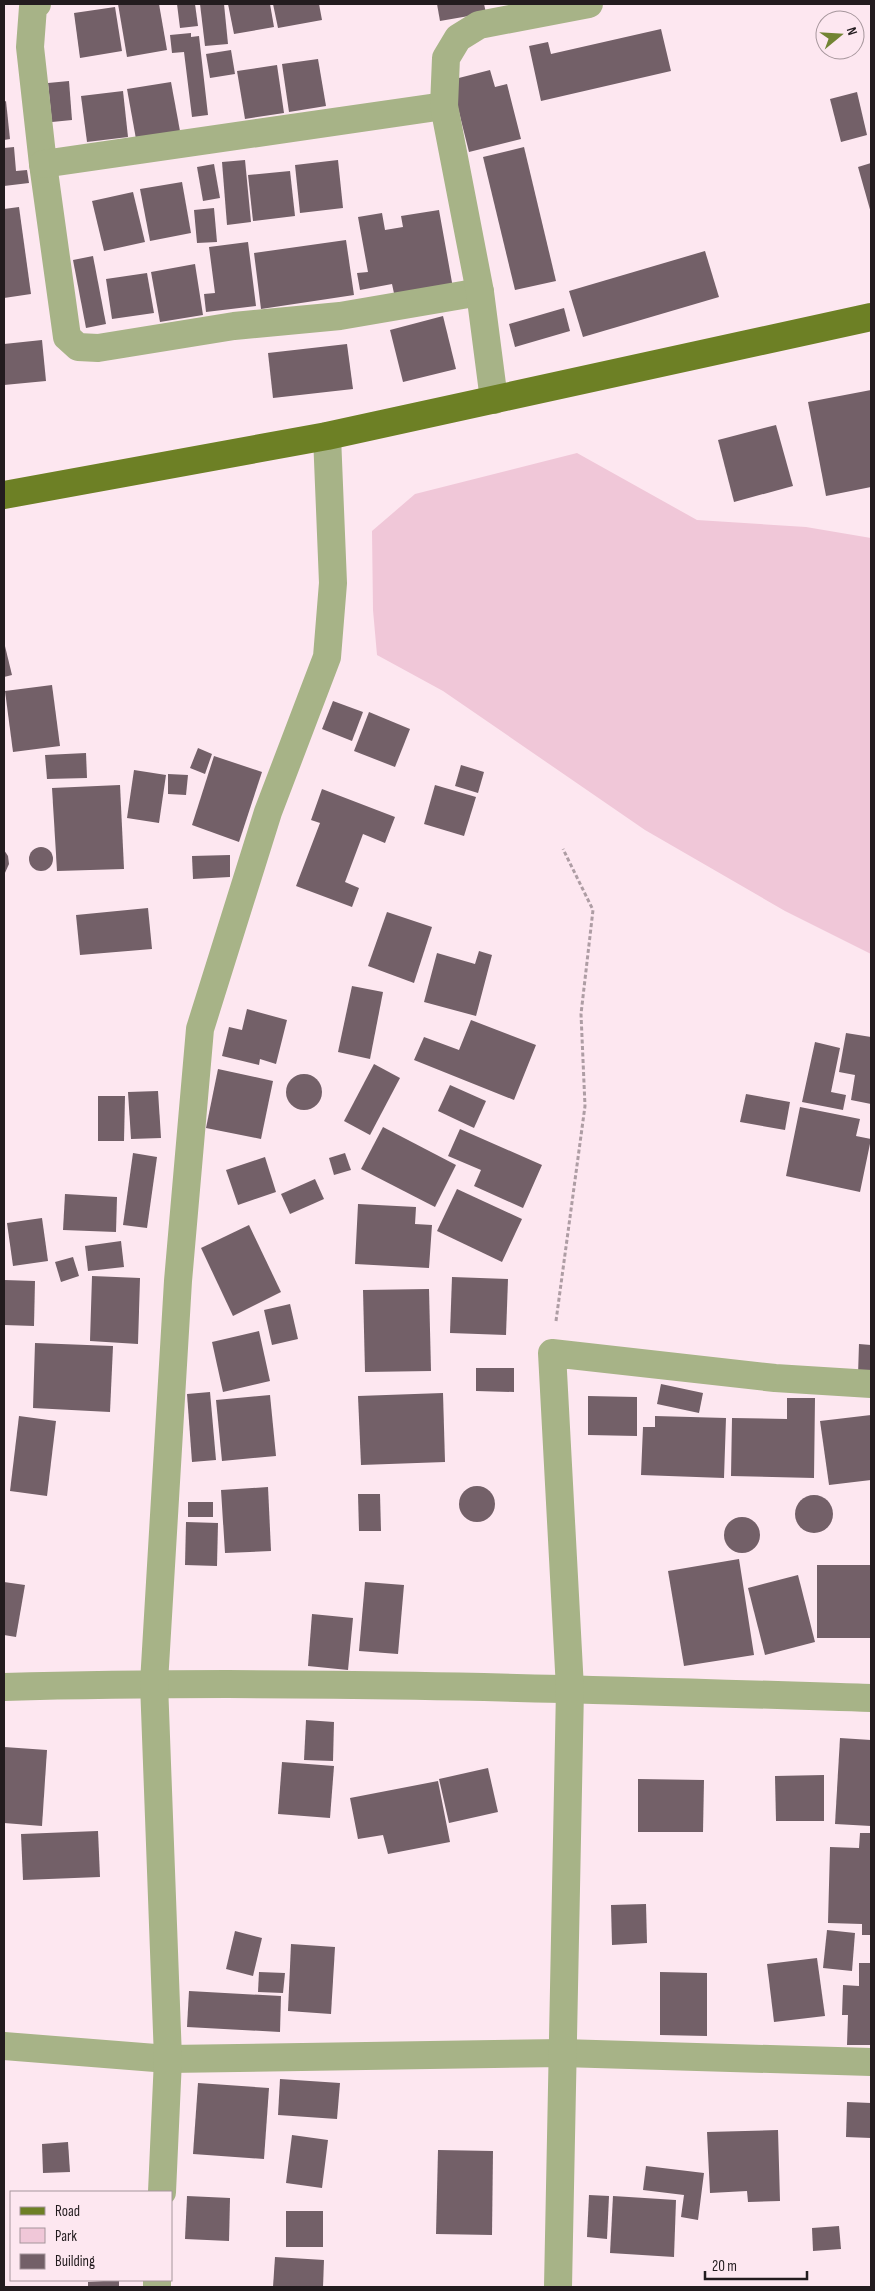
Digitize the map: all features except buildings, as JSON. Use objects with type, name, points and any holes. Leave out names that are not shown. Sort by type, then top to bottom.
[{"type":"main road","points":[[4,494],[327,436],[871,317]]},
{"type":"street","points":[[37,4],[33,7],[30,47],[43,164],[67,336],[78,347],[98,348],[234,326],[340,316],[480,292]]},
{"type":"street","points":[[494,400],[480,292],[444,106],[446,58],[458,38],[479,25],[589,4]]},
{"type":"street","points":[[43,164],[444,106]]},
{"type":"street","points":[[162,2191],[168,2059],[154,1683],[178,1281],[200,1029],[268,812],[328,657],[333,582],[327,436]]},
{"type":"street","points":[[558,2287],[570,1689],[552,1354],[775,1378],[871,1384]]},
{"type":"street","points":[[4,1687],[154,1683],[570,1689],[871,1698]]},
{"type":"street","points":[[4,2046],[168,2059],[562,2053],[871,2062]]},
{"type":"path","points":[[552,1354],[585,1106],[581,1014],[594,910],[564,849]]},
{"type":"green space","points":[[577,453],[697,520],[806,527],[871,538],[871,954],[785,911],[645,830],[443,691],[377,655],[373,610],[372,531],[415,494]]}]
